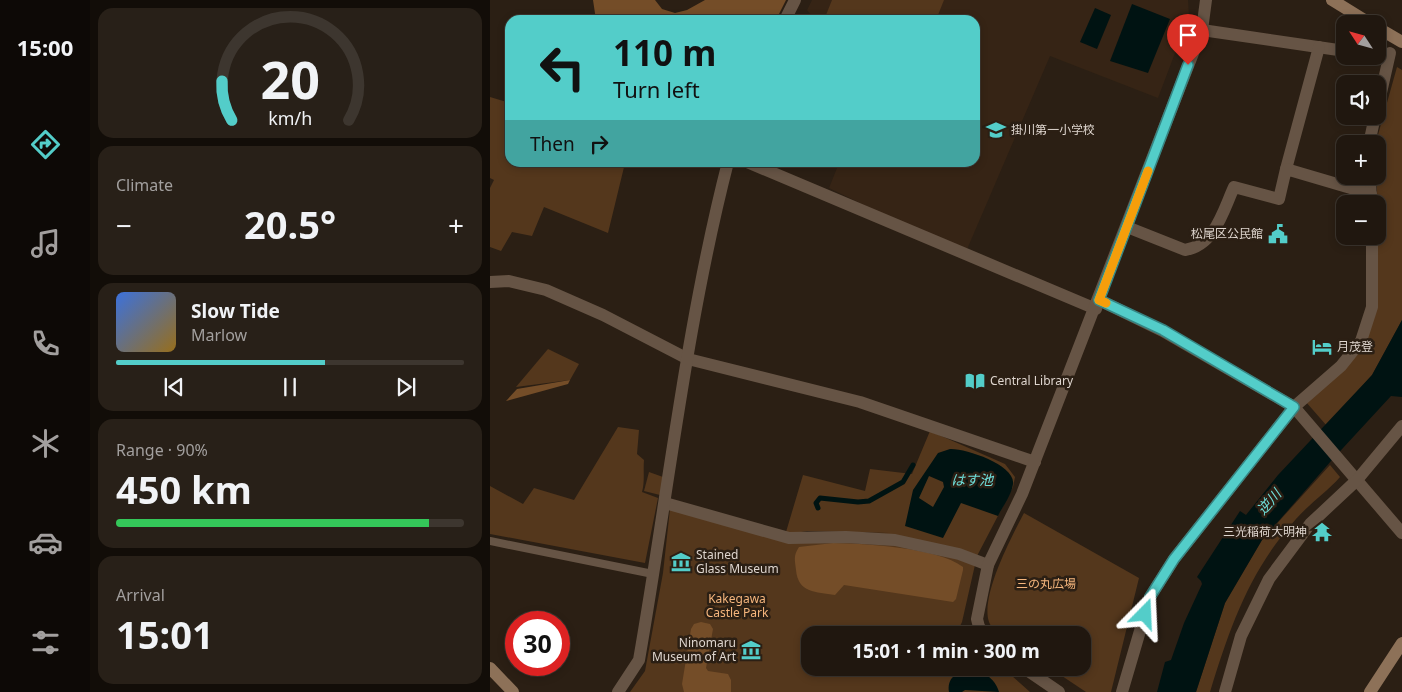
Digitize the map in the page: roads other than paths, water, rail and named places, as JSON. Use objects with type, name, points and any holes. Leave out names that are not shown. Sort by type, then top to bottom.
[{"type":"street","points":[[788,15],[795,0]]},
{"type":"street","points":[[979,626],[977,619],[988,565],[1022,494],[1127,227],[1202,30],[1206,0]]},
{"type":"street","points":[[1332,0],[1356,15]]},
{"type":"street","points":[[1202,30],[1336,50]]},
{"type":"street","points":[[1386,33],[1401,41],[1386,52]]},
{"type":"street","points":[[1127,227],[1185,250],[1194,249],[1212,235],[1234,187],[1279,199],[1319,47]]},
{"type":"street","points":[[618,692],[640,660],[688,359],[715,214],[727,167]]},
{"type":"street","points":[[759,167],[1163,330],[1297,410],[1348,467],[1402,533]]},
{"type":"street","points":[[1286,169],[1360,195]]},
{"type":"street","points":[[1122,692],[1150,597],[1174,559],[1297,410],[1341,366],[1362,340],[1372,307],[1372,245]]},
{"type":"street","points":[[490,282],[510,281],[546,290],[604,315],[688,359],[860,402],[1034,462]]},
{"type":"street","points":[[1225,692],[1241,636],[1270,579],[1310,524],[1357,480],[1402,426]]},
{"type":"street","points":[[665,503],[789,538],[846,537],[895,540],[959,554],[988,565]]},
{"type":"street","points":[[1370,692],[1402,643]]},
{"type":"street","points":[[490,668],[513,692]]},
{"type":"street","points":[[1036,676],[1059,692]]},
{"type":"lane","points":[[490,540],[653,574]]},
{"type":"water","points":[[1132,4],[1170,19],[1148,73],[1110,61]]},
{"type":"water","points":[[1095,8],[1111,15],[1097,49],[1080,42]]},
{"type":"water","name":"逆川","points":[[1402,320],[1402,397],[1391,396],[1262,540],[1225,603],[1196,692],[1157,692],[1165,662],[1171,660],[1184,623],[1202,584],[1197,577],[1240,511],[1246,515],[1278,475],[1372,375]]},
{"type":"water","name":"はす池","points":[[950,449],[967,451],[988,459],[1007,470],[1012,477],[1013,484],[998,516],[961,503],[943,538],[905,526],[913,490],[938,453]],"holes":[[[929,476],[943,482],[944,487],[933,507],[919,498]]]},
{"type":"water","points":[[988,676],[999,692],[965,690],[962,692],[949,692],[949,684],[953,677]]},
{"type":"waterway","points":[[818,508],[816,503],[820,498],[858,502],[869,501],[903,482],[913,465]]},
{"type":"place","name":"掛川第一小学校","points":[[996,130]]},
{"type":"place","name":"松尾区公民館","points":[[1278,234]]},
{"type":"place","name":"月茂登","points":[[1322,347]]},
{"type":"place","name":"Central Library","points":[[975,381]]},
{"type":"place","name":"三光稲荷大明神","points":[[1322,532]]},
{"type":"place","name":"Stained Glass Museum","points":[[681,562]]},
{"type":"place","name":"Ninomaru Museum of Art","points":[[751,650]]},
{"type":"park label","name":"三の丸広場","points":[[1046,584]]},
{"type":"park label","name":"Kakegawa Castle Park","points":[[737,606]]}]
